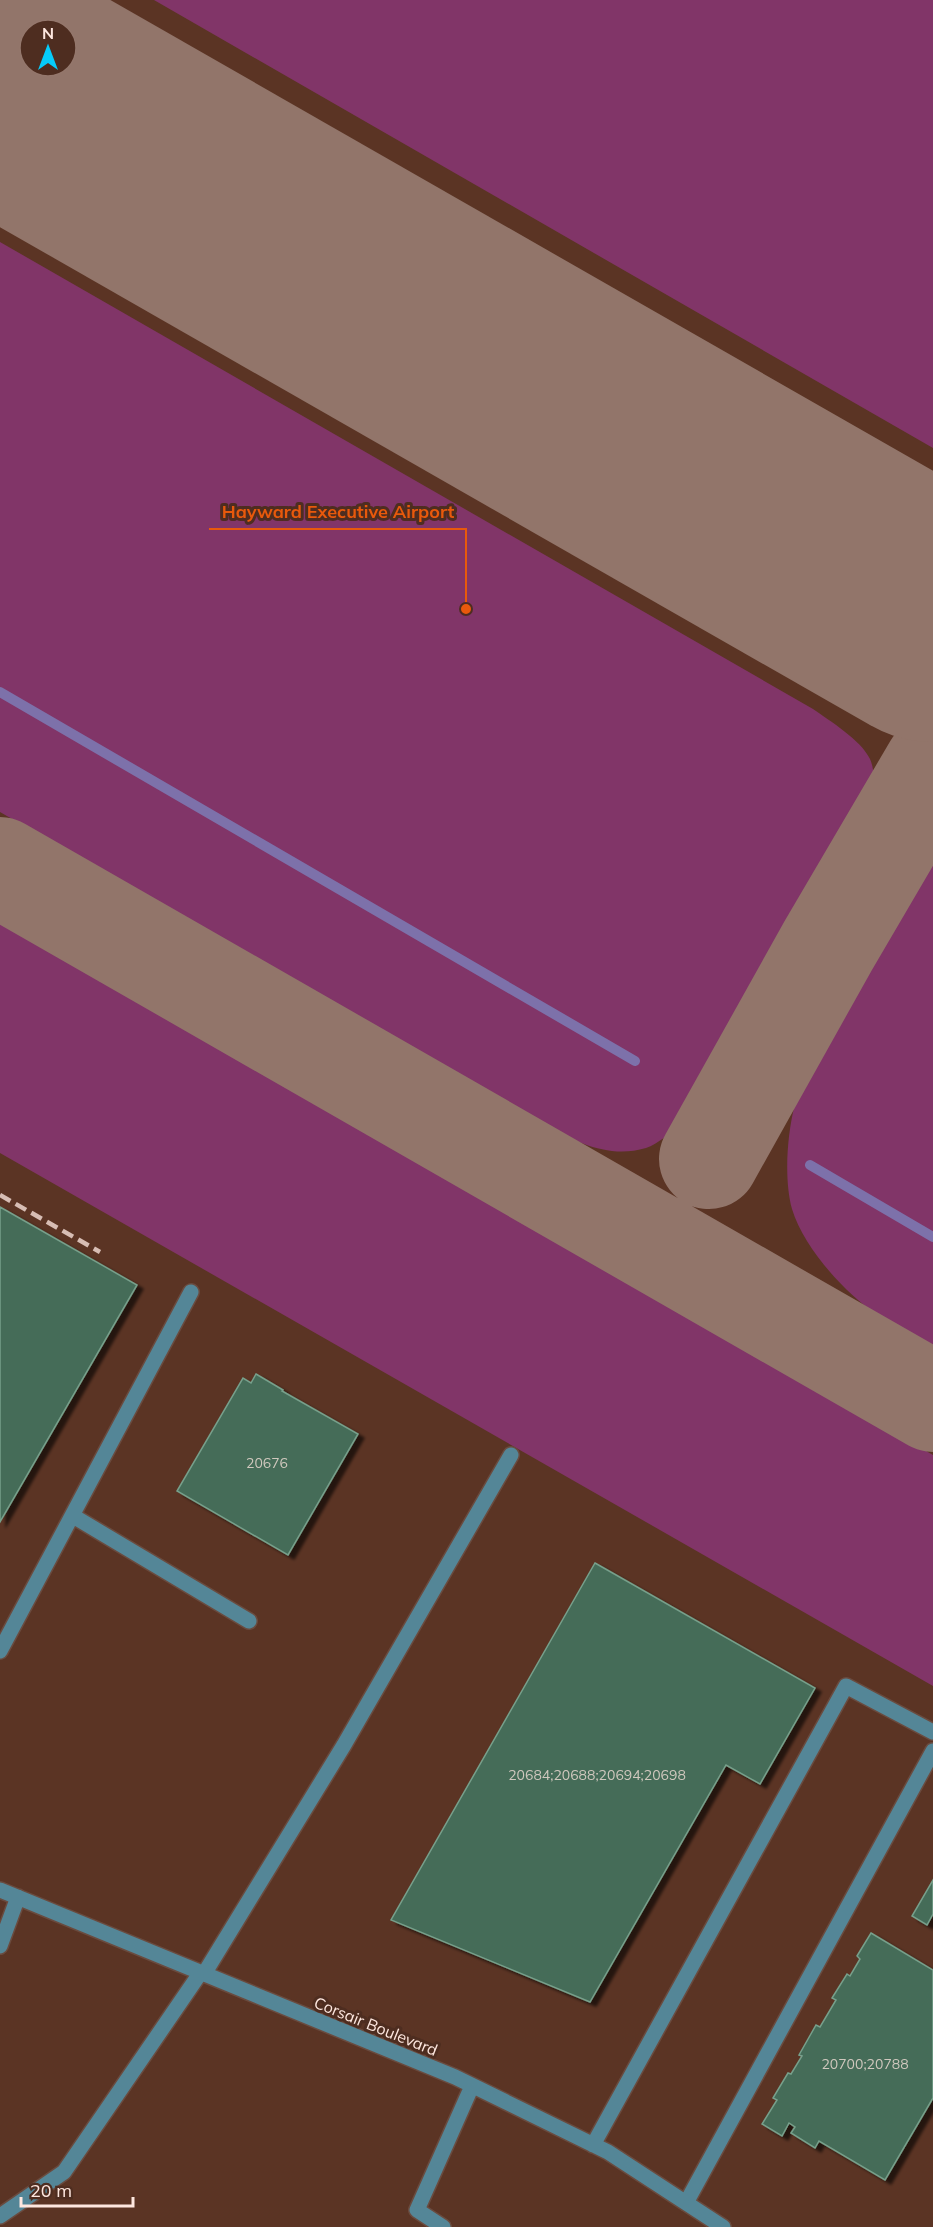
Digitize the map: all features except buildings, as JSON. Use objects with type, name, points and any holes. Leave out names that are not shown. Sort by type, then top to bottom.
[{"type":"street","points":[[0,1651],[191,1292]]},
{"type":"street","points":[[0,2216],[64,2172],[203,1973],[344,1745],[511,1455]]},
{"type":"street","points":[[73,1516],[249,1621]]},
{"type":"street","points":[[593,2145],[846,1686],[933,1732]]},
{"type":"street","points":[[686,2203],[933,1751]]},
{"type":"street","name":"Corsair Boulevard","points":[[0,1890],[472,2086],[608,2152],[722,2227]]},
{"type":"street","points":[[0,1946],[18,1898]]},
{"type":"street","points":[[443,2227],[417,2210],[472,2086]]},
{"type":"shaded area","points":[[0,0],[933,0],[933,2227],[0,2227]]},
{"type":"shaded area","points":[[154,0],[933,0],[933,448]]},
{"type":"shaded area","points":[[0,242],[813,709],[844,731],[866,752],[873,768],[873,797],[681,1125],[660,1141],[646,1148],[632,1151],[607,1150],[570,1139],[547,1128],[0,812]]},
{"type":"shaded area","points":[[933,858],[933,1348],[897,1328],[864,1305],[839,1282],[815,1254],[792,1209],[787,1172],[792,1119],[797,1098],[809,1069]]},
{"type":"shaded area","points":[[0,917],[933,1455],[933,1686],[0,1153]]},
{"type":"waterway","points":[[0,692],[635,1061]]},
{"type":"waterway","points":[[810,1165],[933,1237]]},
{"type":"taxiway","points":[[933,597],[910,591],[890,582],[592,421],[884,597],[911,622],[933,651]]},
{"type":"taxiway","points":[[709,1159],[828,946],[933,767]]},
{"type":"taxiway","points":[[0,867],[933,1402]]},
{"type":"runway","points":[[0,82],[933,616]]},
{"type":"railway","points":[[0,1195],[100,1252]]},
{"type":"place","name":"Hayward Executive Airport","points":[[466,609]]}]
